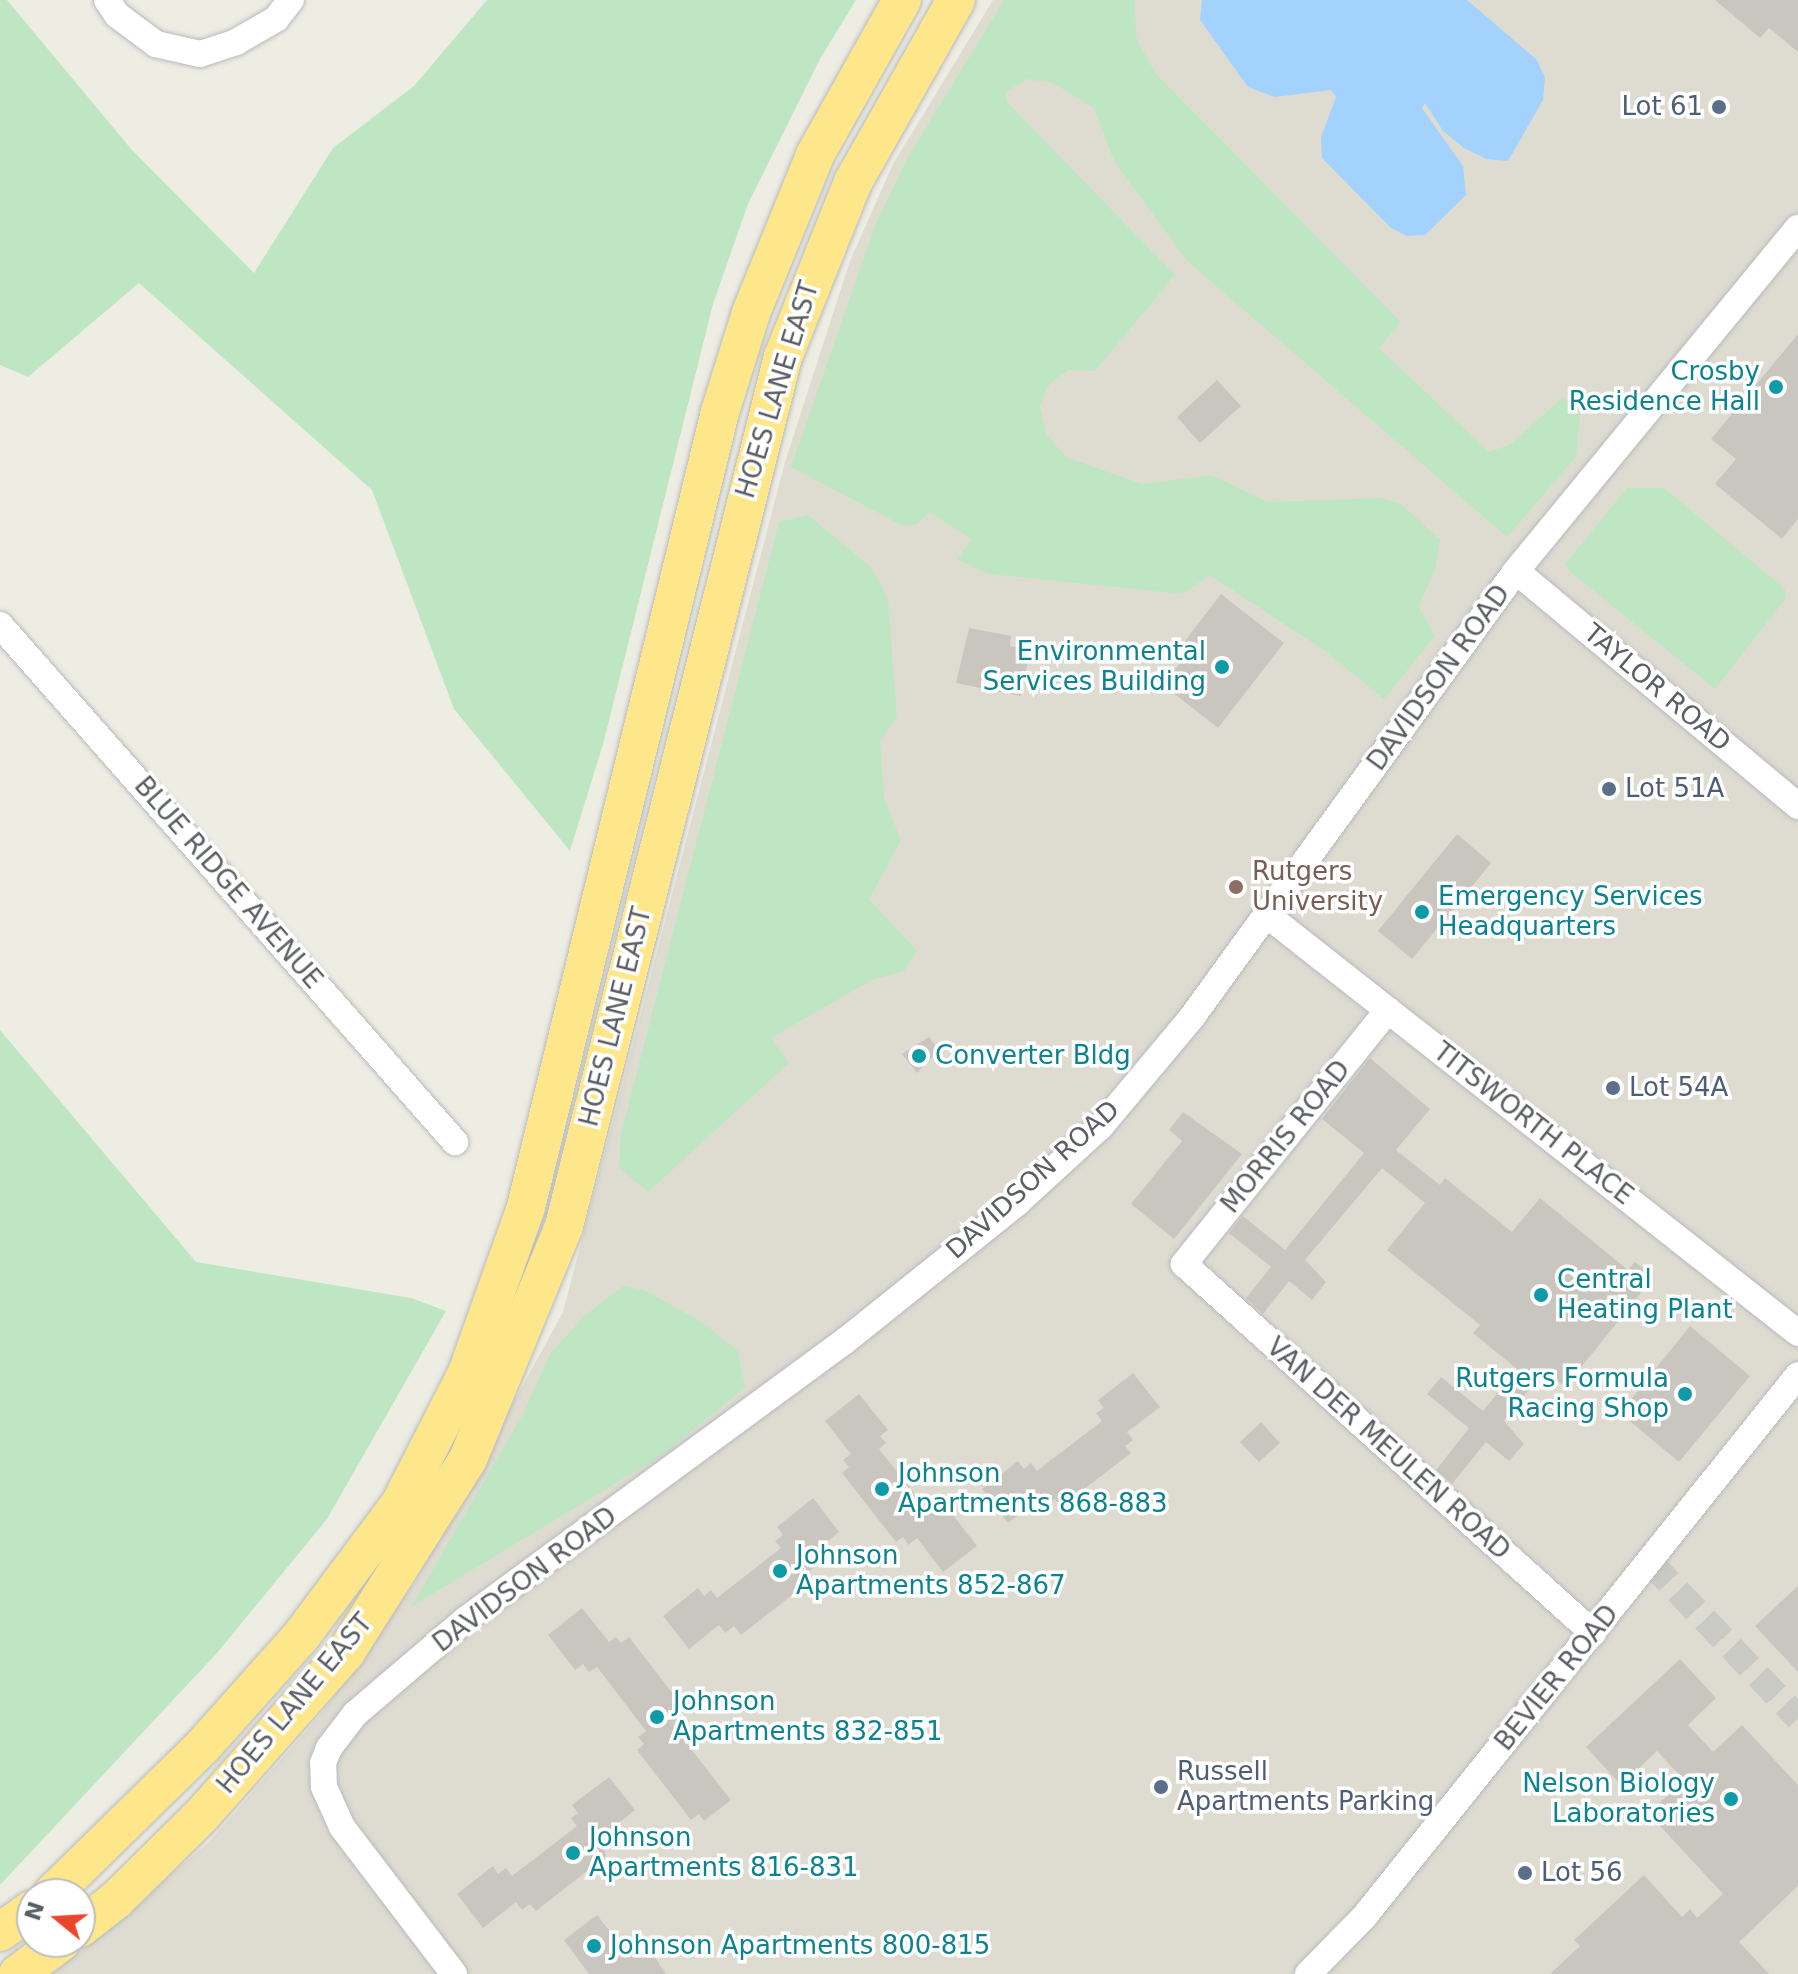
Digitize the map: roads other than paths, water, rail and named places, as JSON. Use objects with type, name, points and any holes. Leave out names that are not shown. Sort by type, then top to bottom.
[{"type":"highway","name":"HOES LANE EAST","points":[[68,1878],[204,1745],[302,1635],[400,1504],[467,1373],[526,1207],[720,412],[751,313],[815,155],[902,0]]},
{"type":"highway","name":"HOES LANE EAST","points":[[96,1916],[116,1900],[202,1815],[346,1652],[468,1459],[564,1226],[783,357],[853,182],[956,0]]},
{"type":"highway","points":[[18,1974],[40,1958]]},
{"type":"street","points":[[107,0],[117,15],[156,44],[200,54],[236,42],[276,19],[291,0]]},
{"type":"street","name":"DAVIDSON ROAD","points":[[454,1974],[342,1827],[324,1787],[326,1756],[355,1714],[465,1620],[735,1426],[1017,1203],[1101,1126],[1192,1017],[1516,571],[1798,228]]},
{"type":"street","name":"TAYLOR ROAD","points":[[1516,571],[1798,806]]},
{"type":"street","name":"BLUE RIDGE AVENUE","points":[[0,625],[455,1142]]},
{"type":"street","name":"TITSWORTH PLACE","points":[[1267,915],[1798,1333]]},
{"type":"street","name":"MORRIS ROAD","points":[[1184,1264],[1388,1010]]},
{"type":"street","name":"VAN DER MEULEN ROAD","points":[[1184,1264],[1593,1633]]},
{"type":"street","name":"BEVIER ROAD","points":[[1308,1974],[1364,1917],[1798,1375]]},
{"type":"water","points":[[1202,0],[1467,0],[1537,60],[1545,78],[1543,100],[1508,161],[1486,159],[1464,148],[1443,131],[1425,103],[1422,108],[1463,166],[1466,195],[1425,235],[1407,236],[1391,228],[1322,158],[1321,137],[1336,97],[1331,90],[1275,97],[1248,87],[1200,20]]},
{"type":"tunnel","points":[[1651,1563],[1798,1718]]},
{"type":"place","name":"Lot 61","points":[[1719,107]]},
{"type":"place","name":"Crosby Residence Hall","points":[[1776,387]]},
{"type":"place","name":"Environmental Services Building","points":[[1222,667]]},
{"type":"place","name":"Lot 51A","points":[[1609,789]]},
{"type":"place","name":"Rutgers University","points":[[1236,887]]},
{"type":"place","name":"Emergency Services Headquarters","points":[[1422,912]]},
{"type":"place","name":"Converter Bldg","points":[[919,1056]]},
{"type":"place","name":"Lot 54A","points":[[1613,1088]]},
{"type":"place","name":"Central Heating Plant","points":[[1541,1295]]},
{"type":"place","name":"Rutgers Formula Racing Shop","points":[[1685,1394]]},
{"type":"place","name":"Johnson Apartments 868-883","points":[[882,1489]]},
{"type":"place","name":"Johnson Apartments 852-867","points":[[780,1571]]},
{"type":"place","name":"Johnson Apartments 832-851","points":[[657,1717]]},
{"type":"place","name":"Russell Apartments Parking","points":[[1161,1787]]},
{"type":"place","name":"Nelson Biology Laboratories","points":[[1731,1799]]},
{"type":"place","name":"Johnson Apartments 816-831","points":[[573,1853]]},
{"type":"place","name":"Lot 56","points":[[1525,1873]]},
{"type":"place","name":"Johnson Apartments 800-815","points":[[594,1946]]}]
